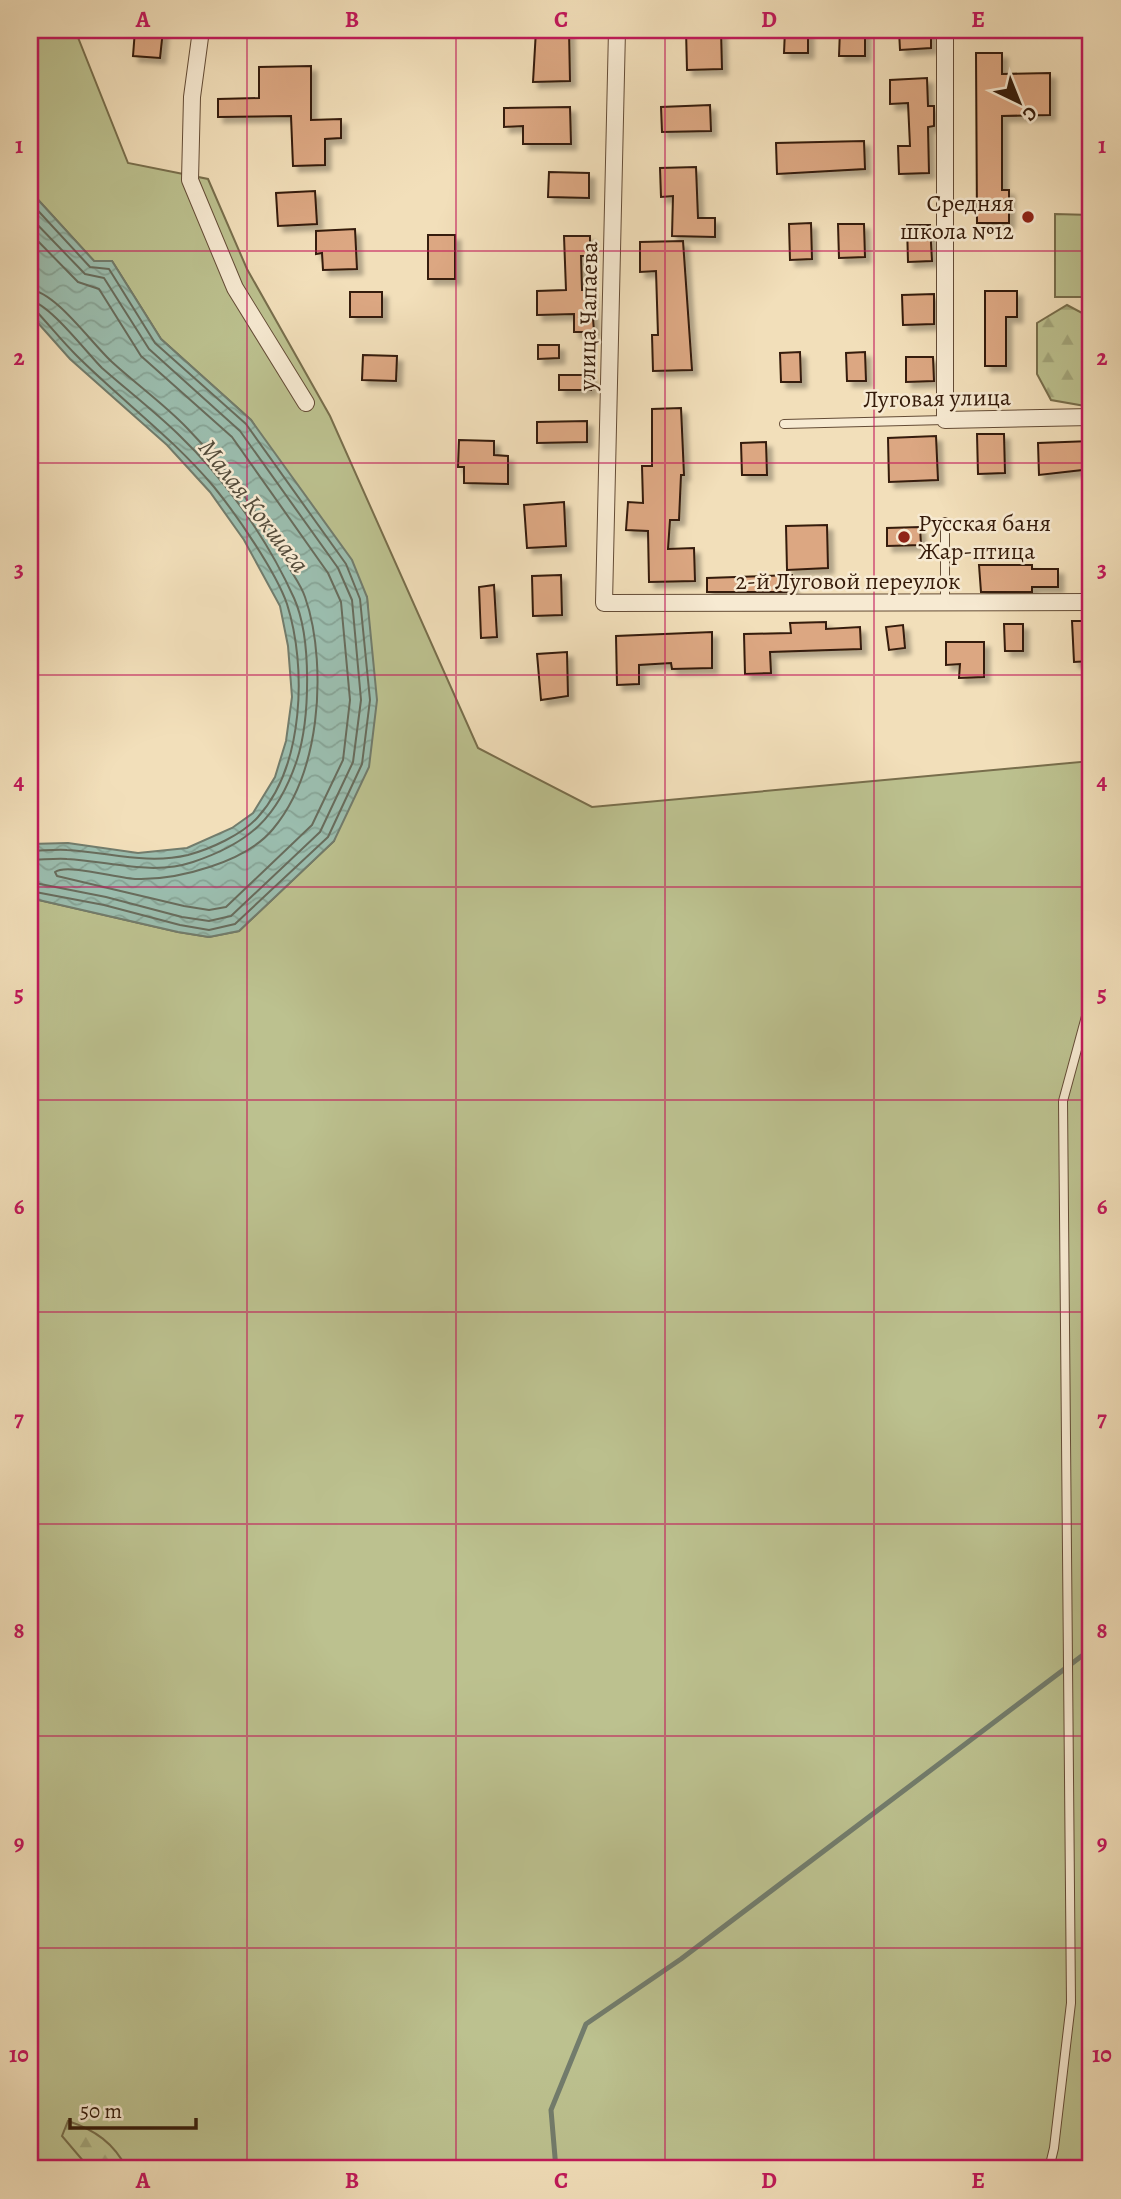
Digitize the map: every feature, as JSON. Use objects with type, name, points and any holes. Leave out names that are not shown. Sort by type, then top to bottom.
[{"type":"street","points":[[201,30],[192,97],[190,180],[235,288],[306,403]]},
{"type":"street","name":"улица Чапаева","points":[[604,603],[617,30]]},
{"type":"street","points":[[945,30],[945,420]]},
{"type":"street","name":"Луговая улица","points":[[945,420],[1091,417]]},
{"type":"street","name":"2-й Луговой переулок","points":[[604,603],[1091,602]]},
{"type":"lane","name":"Луговая улица","points":[[784,424],[945,420]]},
{"type":"lane","points":[[945,522],[946,604]]},
{"type":"lane","points":[[1049,2169],[1055,2148],[1071,2003],[1063,1101],[1091,998]]},
{"type":"green space","points":[[30,30],[75,30],[128,163],[208,179],[247,269],[330,416],[478,748],[592,807],[1091,761],[1091,2169],[30,2169],[30,898],[209,937],[239,931],[334,841],[369,636],[367,597],[251,420],[161,339],[112,261],[94,261],[30,191]]},
{"type":"green space","points":[[1055,214],[1091,215],[1091,297],[1055,297]]},
{"type":"green space","points":[[1067,305],[1086,315],[1091,322],[1091,407],[1051,400],[1037,374],[1037,323]]},
{"type":"green space","points":[[68,2121],[103,2139],[127,2169],[90,2169],[62,2136]]},
{"type":"water","name":"Малая Кокшага","points":[[30,191],[94,261],[112,261],[161,339],[251,420],[352,560],[367,597],[377,700],[369,767],[334,841],[239,931],[209,937],[30,898],[30,844],[68,843],[138,853],[187,848],[232,828],[253,813],[275,777],[286,741],[292,697],[288,646],[280,606],[244,540],[210,492],[167,445],[70,359],[30,314]]},
{"type":"building","points":[[135,30],[163,30],[160,58],[133,56]]},
{"type":"building","points":[[536,30],[569,30],[570,81],[533,82]]},
{"type":"building","points":[[686,30],[721,30],[722,69],[687,70]]},
{"type":"building","points":[[785,30],[808,30],[808,53],[784,53]]},
{"type":"building","points":[[840,30],[865,30],[865,56],[839,56]]},
{"type":"building","points":[[899,30],[931,30],[931,48],[900,50]]},
{"type":"building","points":[[976,53],[1002,53],[1002,74],[1050,73],[1050,115],[1002,116],[1002,190],[1009,190],[1009,223],[977,223]]},
{"type":"building","points":[[311,66],[311,120],[341,119],[341,138],[325,139],[325,165],[293,166],[291,116],[218,117],[218,99],[259,98],[259,67]]},
{"type":"building","points":[[927,78],[928,106],[934,106],[934,126],[928,127],[929,173],[899,174],[898,146],[910,146],[908,103],[890,104],[890,80]]},
{"type":"building","points":[[710,105],[711,131],[662,132],[661,107]]},
{"type":"building","points":[[570,107],[571,144],[523,144],[523,126],[504,127],[504,108]]},
{"type":"building","points":[[864,141],[865,169],[777,174],[776,143]]},
{"type":"building","points":[[696,167],[698,218],[715,218],[715,237],[672,236],[673,196],[661,197],[660,168]]},
{"type":"building","points":[[549,172],[589,173],[589,198],[548,197]]},
{"type":"building","points":[[315,191],[317,224],[278,226],[276,193]]},
{"type":"building","points":[[811,223],[812,259],[790,260],[789,224]]},
{"type":"building","points":[[838,224],[864,224],[865,257],[839,258]]},
{"type":"building","points":[[907,225],[930,225],[932,261],[908,262]]},
{"type":"building","points":[[355,229],[357,269],[323,270],[322,253],[316,254],[316,231]]},
{"type":"building","points":[[428,235],[455,235],[455,279],[428,279]]},
{"type":"building","points":[[564,236],[590,236],[590,256],[581,256],[582,290],[591,290],[594,332],[574,332],[574,314],[537,315],[537,291],[566,290]]},
{"type":"building","points":[[683,241],[692,370],[653,371],[652,335],[658,335],[656,271],[640,272],[640,242]]},
{"type":"building","points":[[985,291],[1017,291],[1017,317],[1006,317],[1006,366],[985,366]]},
{"type":"building","points":[[350,292],[382,292],[382,317],[350,317]]},
{"type":"building","points":[[934,294],[934,324],[903,325],[902,295]]},
{"type":"building","points":[[538,345],[559,345],[559,358],[538,359]]},
{"type":"building","points":[[800,352],[801,382],[781,382],[780,353]]},
{"type":"building","points":[[865,352],[866,381],[847,381],[846,353]]},
{"type":"building","points":[[363,355],[397,356],[396,381],[362,380]]},
{"type":"building","points":[[906,357],[933,357],[934,381],[906,382]]},
{"type":"building","points":[[559,375],[591,375],[591,390],[559,390]]},
{"type":"building","points":[[681,408],[684,475],[681,475],[679,520],[670,520],[668,549],[694,548],[695,581],[649,582],[648,531],[626,530],[628,502],[643,503],[642,466],[652,466],[652,409]]},
{"type":"building","points":[[587,421],[587,442],[537,443],[537,422]]},
{"type":"building","points":[[977,434],[1004,434],[1005,473],[978,474]]},
{"type":"building","points":[[936,436],[938,480],[889,482],[888,438]]},
{"type":"building","points":[[459,440],[494,441],[494,455],[508,456],[508,484],[464,483],[464,467],[458,467]]},
{"type":"building","points":[[1091,441],[1091,469],[1039,475],[1038,443]]},
{"type":"building","points":[[766,442],[767,475],[742,475],[741,443]]},
{"type":"building","points":[[564,502],[566,546],[527,548],[524,505]]},
{"type":"building","points":[[827,525],[828,568],[787,570],[786,526]]},
{"type":"building","name":"Русская баня Жар-птица","points":[[920,527],[921,545],[887,546],[887,528]]},
{"type":"building","points":[[979,565],[1032,565],[1032,569],[1058,569],[1058,587],[1032,587],[1032,592],[981,592]]},
{"type":"building","points":[[561,575],[562,615],[533,616],[532,576]]},
{"type":"building","points":[[792,575],[793,592],[707,592],[707,578]]},
{"type":"building","points":[[494,585],[497,637],[481,638],[479,587]]},
{"type":"building","points":[[1072,621],[1091,621],[1091,661],[1074,662]]},
{"type":"building","points":[[826,622],[826,629],[860,627],[861,649],[770,652],[771,673],[745,674],[744,634],[791,633],[790,623]]},
{"type":"building","points":[[1004,624],[1023,624],[1023,651],[1005,651]]},
{"type":"building","points":[[903,625],[905,648],[889,650],[886,627]]},
{"type":"building","points":[[712,632],[712,668],[672,669],[671,663],[639,665],[639,684],[617,685],[616,636]]},
{"type":"building","points":[[946,642],[984,642],[984,677],[959,678],[960,664],[946,665]]},
{"type":"building","points":[[567,652],[568,696],[541,700],[537,654]]},
{"type":"waterway","points":[[556,2169],[551,2110],[586,2024],[681,1959],[1091,1649]]},
{"type":"place","name":"Средняя школа №12","points":[[1028,217]]},
{"type":"place","name":"Русская баня Жар-птица","points":[[904,537]]}]
